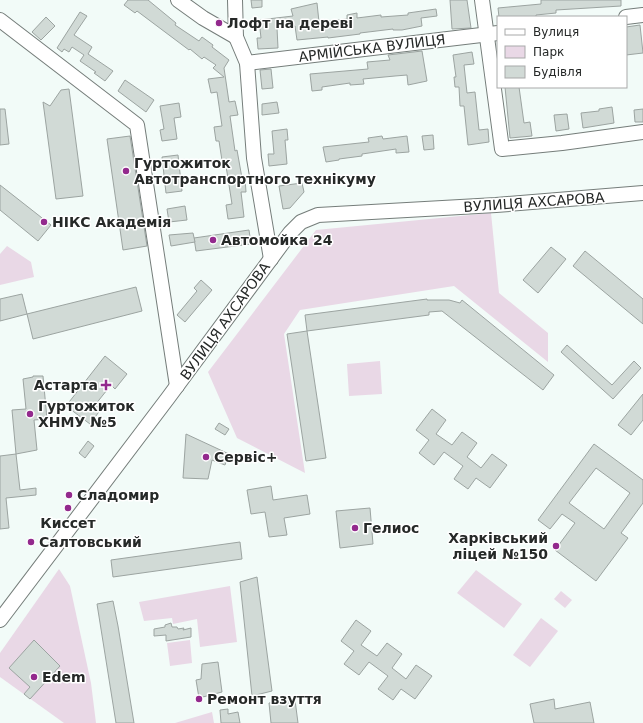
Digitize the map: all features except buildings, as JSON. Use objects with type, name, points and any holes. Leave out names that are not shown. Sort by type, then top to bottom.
[{"type":"street","points":[[178,0],[203,18],[236,37]]},
{"type":"street","points":[[235,0],[236,37],[247,62],[254,158],[271,259]]},
{"type":"street","points":[[482,0],[492,34],[502,150],[643,132]]},
{"type":"street","points":[[627,17],[643,15]]},
{"type":"street","points":[[0,20],[137,125],[177,386]]},
{"type":"street","name":"АРМІЙСЬКА ВУЛИЦЯ","points":[[247,62],[492,34]]},
{"type":"street","name":"ВУЛИЦЯ АХСАРОВА","points":[[0,620],[177,386],[290,233],[301,222],[318,215],[496,205],[643,193]]},
{"type":"green space","points":[[491,213],[499,293],[548,333],[548,362],[454,286],[300,310],[284,334],[305,473],[237,438],[208,372],[316,230]]},
{"type":"green space","points":[[7,246],[31,262],[34,277],[0,285],[0,254]]},
{"type":"green space","points":[[380,361],[382,394],[349,396],[347,364]]},
{"type":"green space","points":[[59,569],[70,586],[91,683],[96,723],[64,723],[0,677],[0,653]]},
{"type":"green space","points":[[476,570],[522,604],[504,628],[457,593]]},
{"type":"green space","points":[[230,586],[237,642],[200,647],[197,619],[173,624],[172,618],[144,621],[139,602]]},
{"type":"green space","points":[[561,591],[572,600],[565,608],[554,599]]},
{"type":"green space","points":[[541,618],[558,631],[530,667],[513,655]]},
{"type":"green space","points":[[190,640],[192,663],[170,666],[167,643]]},
{"type":"green space","points":[[212,712],[214,723],[175,723]]},
{"type":"place","name":"Лофт на дереві","points":[[219,23]]},
{"type":"place","name":"Гуртожиток Автотранспортного технікуму","points":[[126,171]]},
{"type":"place","name":"НІКС Академія","points":[[44,222]]},
{"type":"place","name":"Автомойка 24","points":[[213,240]]},
{"type":"place","name":"Астарта","points":[[106,385]]},
{"type":"place","name":"Гуртожиток ХНМУ №5","points":[[30,414]]},
{"type":"place","name":"Сервіс+","points":[[206,457]]},
{"type":"place","name":"Сладомир","points":[[69,495]]},
{"type":"place","name":"Киссет","points":[[68,508]]},
{"type":"place","name":"Гелиос","points":[[355,528]]},
{"type":"place","name":"Салтовський","points":[[31,542]]},
{"type":"place","name":"Харківський ліцей №150","points":[[556,546]]},
{"type":"place","name":"Edem","points":[[34,677]]},
{"type":"place","name":"Ремонт взуття","points":[[199,699]]}]
